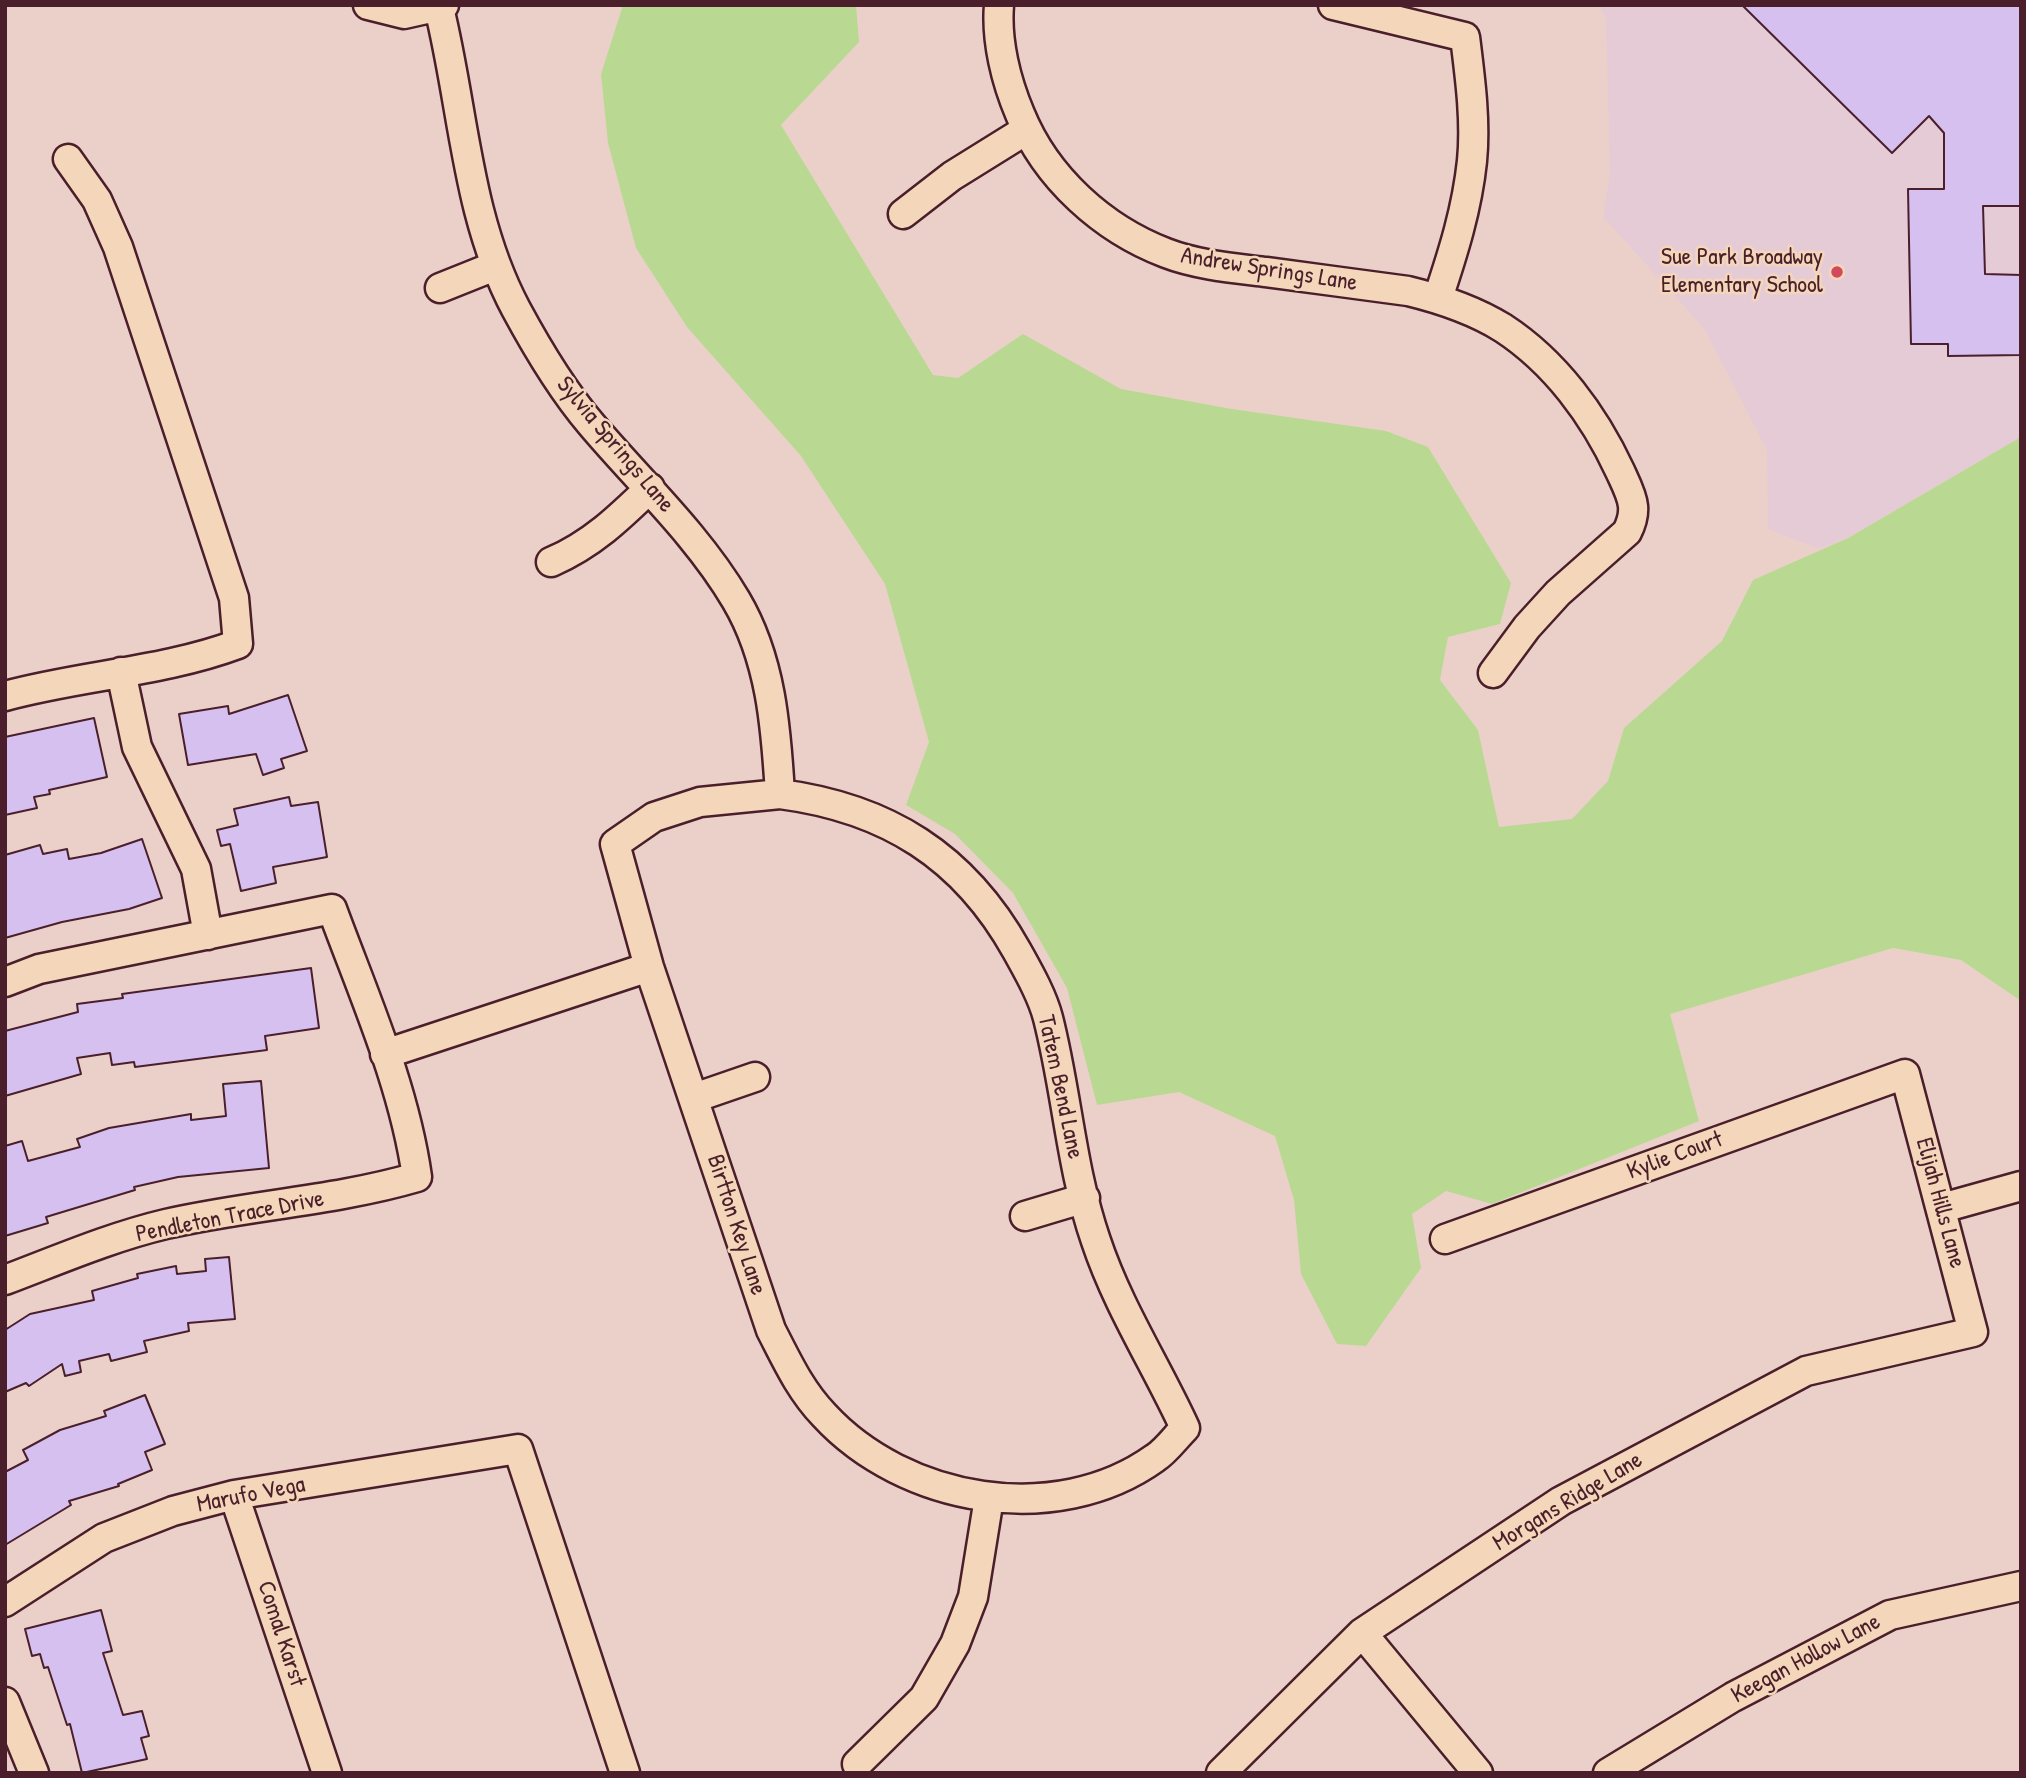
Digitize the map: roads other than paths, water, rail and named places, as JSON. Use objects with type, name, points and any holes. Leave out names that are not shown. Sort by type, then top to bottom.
[{"type":"street","points":[[368,5],[404,14],[442,7]]},
{"type":"street","name":"Andrew Springs Lane","points":[[999,5],[1002,53],[1013,97],[1026,130],[1049,167],[1088,207],[1126,235],[1169,254],[1213,265],[1438,298],[1503,328],[1545,362],[1574,395],[1613,455],[1633,505],[1633,519],[1627,532],[1558,593],[1493,673]]},
{"type":"street","points":[[1333,5],[1465,37],[1471,87],[1472,159],[1463,216],[1438,298]]},
{"type":"street","name":"Sylvia Springs Lane","points":[[442,7],[466,161],[495,266],[550,366],[590,423],[702,550],[737,601],[758,650],[773,703],[780,794]]},
{"type":"street","points":[[903,214],[962,169],[1026,130]]},
{"type":"street","points":[[5,696],[195,660],[238,644],[234,598],[118,247],[97,200],[68,159]]},
{"type":"street","points":[[440,288],[495,266]]},
{"type":"street","points":[[551,562],[574,553],[601,534],[650,488]]},
{"type":"street","points":[[121,672],[137,747],[196,869],[208,935]]},
{"type":"street","name":"Tatem Bend Lane","points":[[615,844],[654,817],[700,802],[780,794],[849,807],[891,824],[931,849],[967,880],[1000,921],[1047,1015],[1095,1241],[1119,1298],[1185,1428]]},
{"type":"street","name":"Birtton Key Lane","points":[[615,844],[649,967],[771,1330],[797,1382],[825,1416],[879,1461],[929,1482],[989,1498],[1049,1496],[1087,1490],[1121,1478],[1156,1458],[1185,1428]]},
{"type":"street","points":[[5,982],[39,969],[332,909],[385,1054],[649,967]]},
{"type":"street","name":"Pendleton Trace Drive","points":[[5,1280],[90,1248],[166,1224],[353,1193],[417,1177],[412,1139],[385,1054]]},
{"type":"street","name":"Elijah Hills Lane","points":[[1905,1074],[1973,1332]]},
{"type":"street","name":"Kylie Court","points":[[1446,1239],[1905,1074]]},
{"type":"street","points":[[694,1098],[755,1077]]},
{"type":"street","points":[[1942,1208],[2021,1186]]},
{"type":"street","points":[[1025,1216],[1085,1198]]},
{"type":"street","name":"Morgans Ridge Lane","points":[[1221,1773],[1362,1633],[1561,1501],[1806,1371],[1973,1332]]},
{"type":"street","name":"Marufo Vega","points":[[5,1602],[104,1538],[173,1511],[234,1495],[518,1449],[625,1773]]},
{"type":"street","name":"Comal Karst","points":[[234,1495],[327,1773]]},
{"type":"street","points":[[858,1764],[924,1698],[955,1644],[973,1597],[989,1498]]},
{"type":"street","name":"Keegan Hollow Lane","points":[[1608,1773],[1733,1697],[1890,1615],[2021,1586]]},
{"type":"street","points":[[1362,1633],[1478,1773]]},
{"type":"street","points":[[5,1702],[34,1773]]},
{"type":"place","name":"Sue Park Broadway Elementary School","points":[[1837,272]]}]
